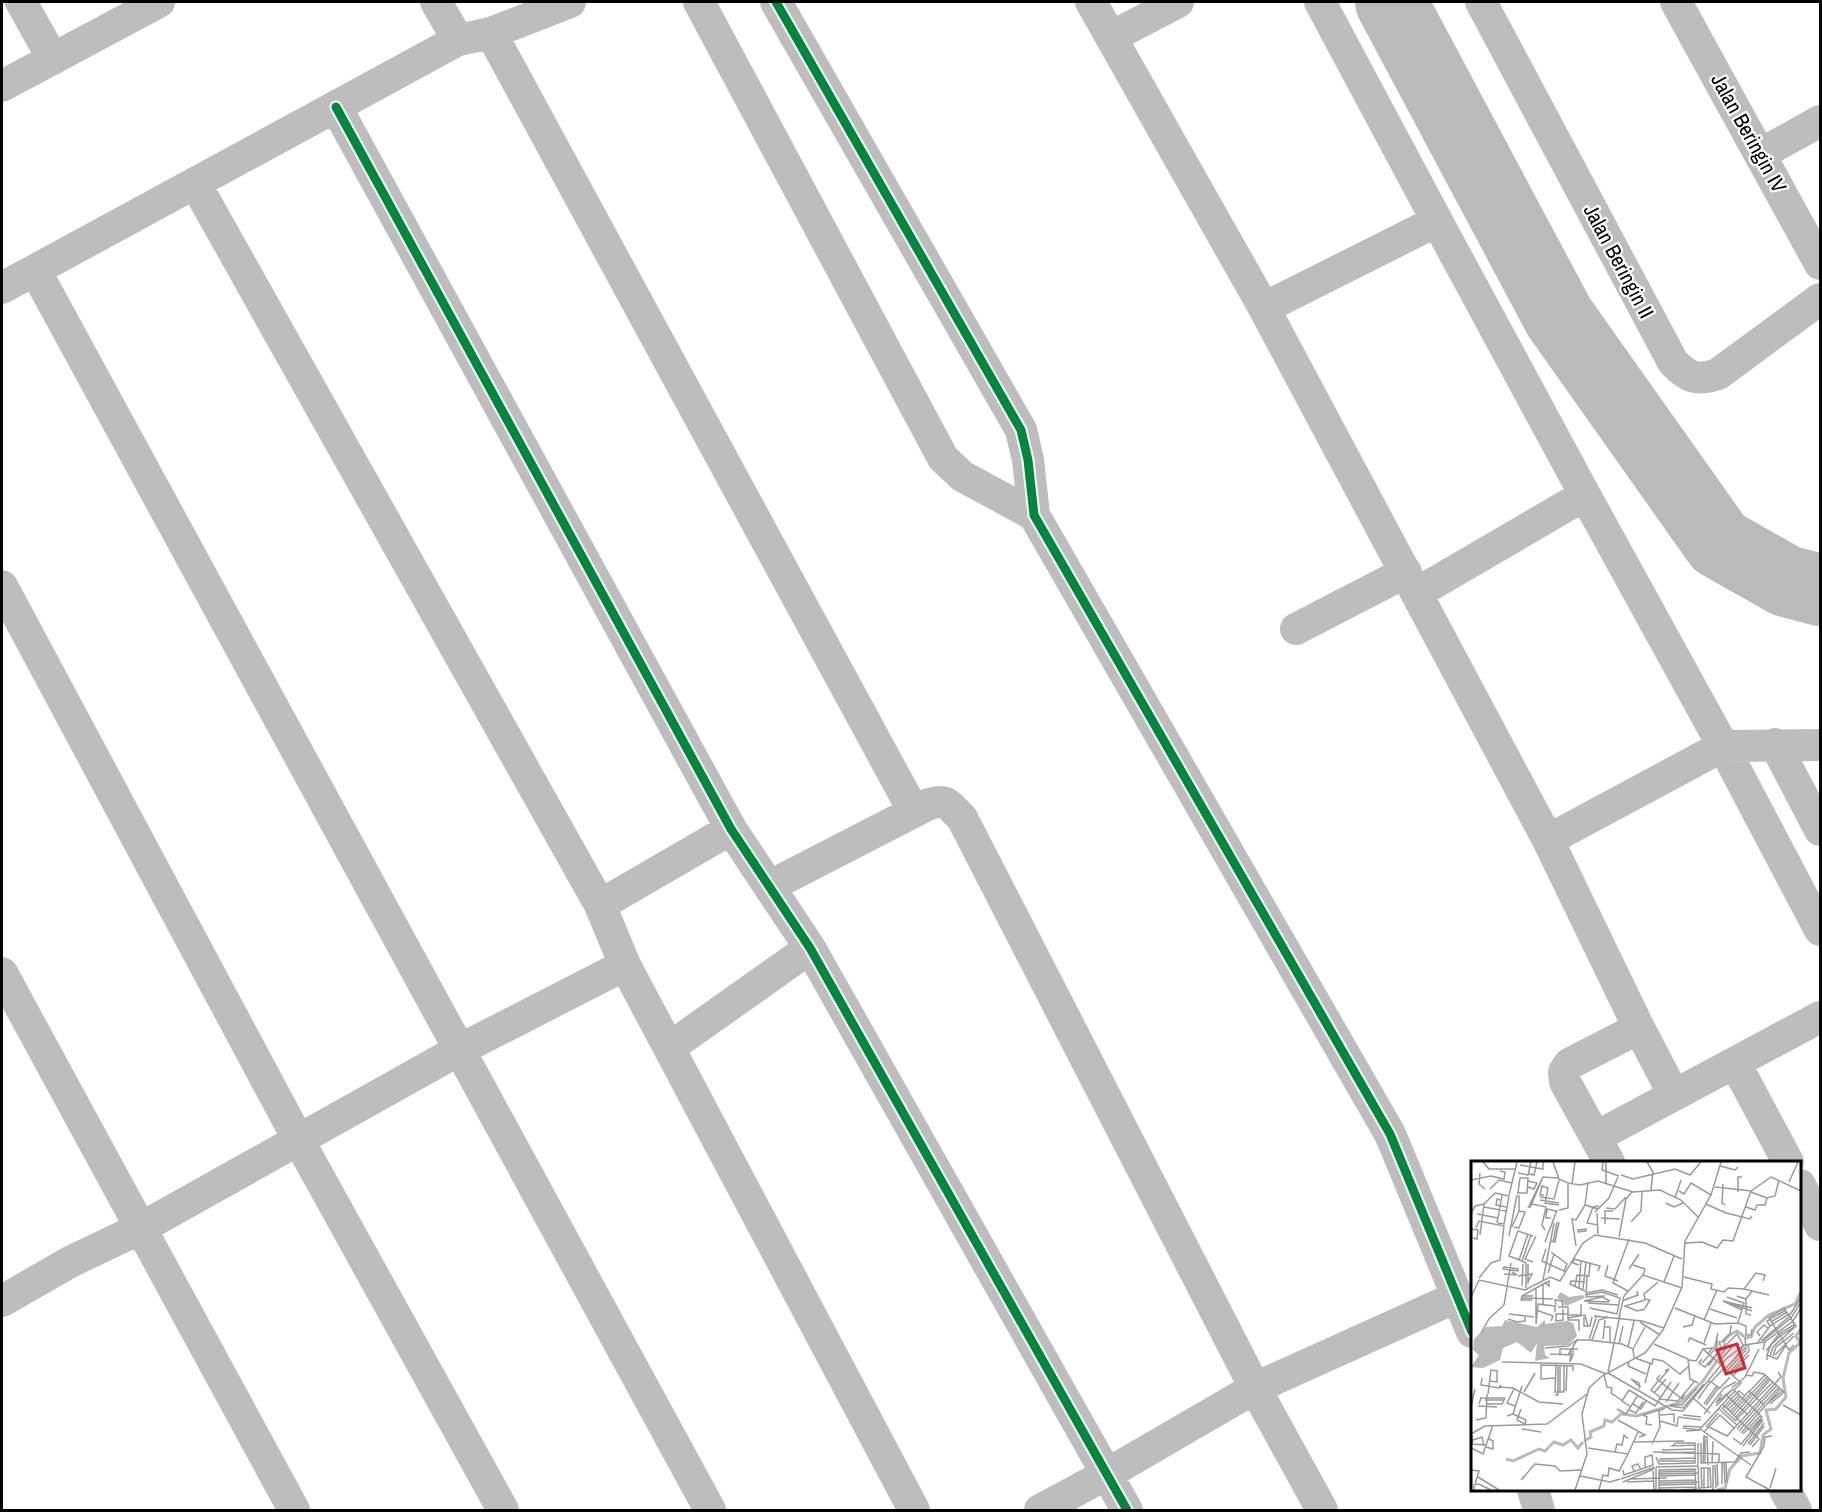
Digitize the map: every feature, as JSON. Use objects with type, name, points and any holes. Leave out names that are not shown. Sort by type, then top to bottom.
[{"type":"street","points":[[21,2],[53,58]]},
{"type":"street","points":[[2,86],[159,2]]},
{"type":"street","points":[[436,2],[458,40]]},
{"type":"street","points":[[2,288],[458,40],[491,33],[570,2]]},
{"type":"street","points":[[699,2],[943,458],[962,476],[1034,515]]},
{"type":"street","points":[[776,2],[1021,430],[1028,460],[1034,515],[1390,1134],[1471,1327]]},
{"type":"street","points":[[1091,2],[1264,308],[1411,583],[1548,840],[1674,1095]]},
{"type":"street","points":[[1111,37],[1179,2]]},
{"type":"street","points":[[1320,2],[1821,930]]},
{"type":"street","name":"Jalan Beringin II","points":[[1481,2],[1673,362],[1682,372],[1695,378],[1707,378],[1718,374],[1821,299]]},
{"type":"street","name":"Jalan Beringin IV","points":[[1676,2],[1821,264]]},
{"type":"street","points":[[491,33],[914,812]]},
{"type":"street","points":[[336,106],[731,829],[810,948],[1126,1510]]},
{"type":"street","points":[[1761,154],[1821,121]]},
{"type":"street","points":[[195,183],[600,905],[625,965],[914,1510]]},
{"type":"street","points":[[1264,308],[1437,221]]},
{"type":"street","points":[[35,270],[710,1510]]},
{"type":"street","points":[[1296,629],[1411,583],[1585,495]]},
{"type":"street","points":[[2,586],[299,1141],[503,1510]]},
{"type":"street","points":[[1775,744],[1821,830]]},
{"type":"street","points":[[1548,840],[1723,746],[1821,745]]},
{"type":"street","points":[[770,886],[914,812],[941,801],[946,802],[962,818],[1255,1388],[1322,1510]]},
{"type":"street","points":[[600,905],[731,829]]},
{"type":"street","points":[[669,1048],[810,948]]},
{"type":"street","points":[[2,1301],[70,1262],[141,1228],[459,1050],[625,965]]},
{"type":"street","points":[[2,973],[294,1510]]},
{"type":"street","points":[[1639,1028],[1566,1067],[1564,1072],[1565,1082],[1603,1150],[1674,1095],[1821,1017]]},
{"type":"street","points":[[1735,1063],[1787,1161]]},
{"type":"street","points":[[1801,1187],[1821,1225]]},
{"type":"street","points":[[1040,1510],[1255,1388],[1459,1296]]},
{"type":"street","points":[[1533,1491],[1539,1510]]},
{"type":"street","points":[[1786,1491],[1796,1510]]},
{"type":"waterway","points":[[1391,2],[1559,317],[1719,543],[1786,581],[1820,590]]},
{"type":"cycle path","points":[[776,2],[1021,430],[1028,460],[1034,515],[1390,1134],[1471,1330]]},
{"type":"cycle path","points":[[336,107],[731,829],[810,948],[1127,1510]]}]
